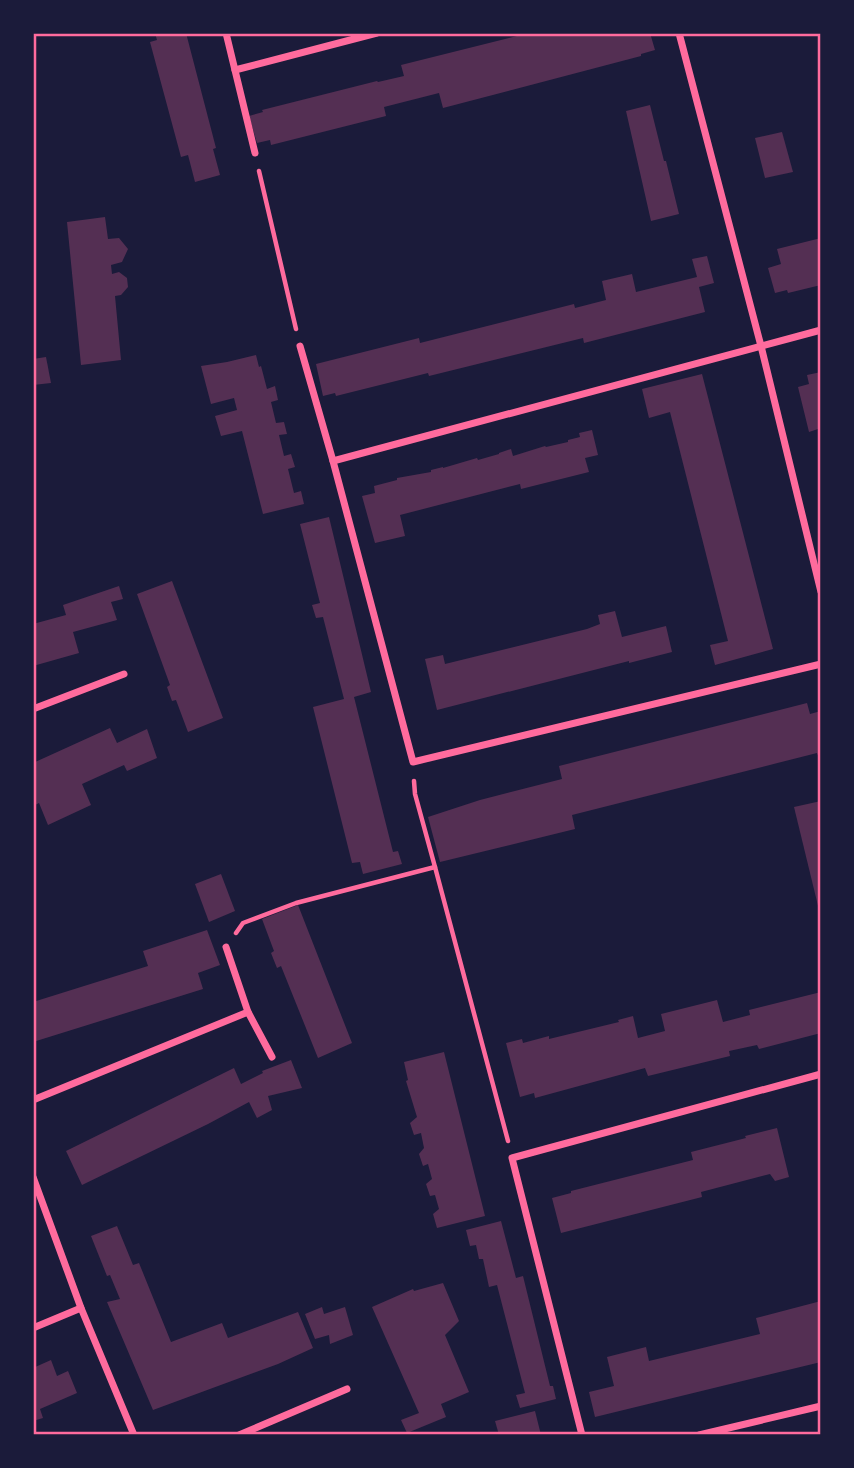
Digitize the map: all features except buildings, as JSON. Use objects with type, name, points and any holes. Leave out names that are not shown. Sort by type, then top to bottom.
[{"type":"street","points":[[226,33],[255,153]]},
{"type":"street","points":[[235,70],[377,33]]},
{"type":"street","points":[[679,33],[761,346],[821,592]]},
{"type":"street","points":[[333,461],[821,330]]},
{"type":"street","points":[[300,346],[413,762],[821,664]]},
{"type":"street","points":[[33,709],[124,674]]},
{"type":"street","points":[[226,947],[247,1012],[272,1057]]},
{"type":"street","points":[[33,1100],[247,1012]]},
{"type":"street","points":[[582,1435],[512,1158],[821,1074]]},
{"type":"street","points":[[33,1177],[81,1308],[134,1435]]},
{"type":"street","points":[[33,1328],[81,1308]]},
{"type":"street","points":[[239,1435],[347,1389]]},
{"type":"street","points":[[699,1435],[821,1406]]},
{"type":"path","points":[[255,153],[300,346]]},
{"type":"path","points":[[413,762],[415,794],[512,1158]]},
{"type":"path","points":[[226,947],[243,923],[296,903],[435,867]]}]
